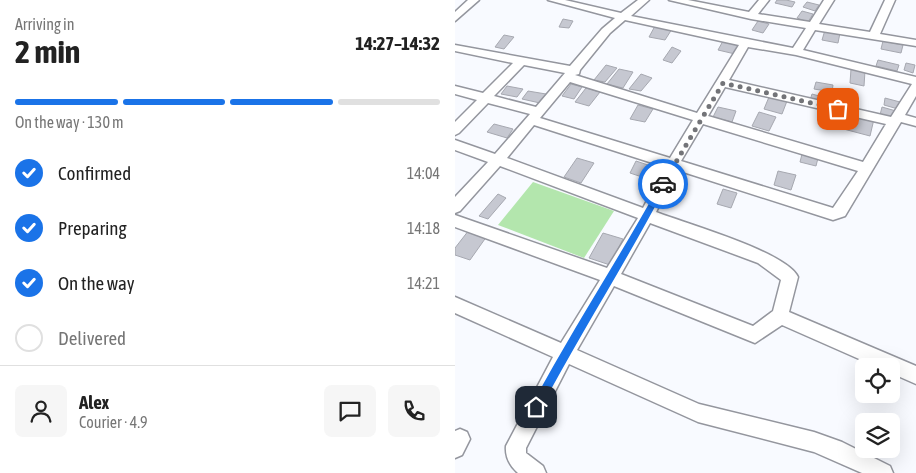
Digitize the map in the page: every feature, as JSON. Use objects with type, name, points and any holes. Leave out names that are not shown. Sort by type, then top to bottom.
[{"type":"street","points":[[455,18],[474,0]]},
{"type":"street","points":[[553,0],[623,17],[796,52],[916,81]]},
{"type":"street","points":[[583,8],[591,0]]},
{"type":"street","points":[[455,207],[572,74],[606,31],[644,0]]},
{"type":"street","points":[[674,0],[701,2],[751,16],[916,43]]},
{"type":"street","points":[[751,16],[764,0]]},
{"type":"street","points":[[796,52],[829,0]]},
{"type":"street","points":[[874,35],[891,0]]},
{"type":"street","points":[[536,473],[519,461],[515,452],[515,446],[564,355],[646,217],[673,164],[702,119],[745,43]]},
{"type":"street","points":[[455,48],[522,60],[572,74],[702,119],[867,168]]},
{"type":"street","points":[[455,130],[522,60]]},
{"type":"street","points":[[723,83],[896,120],[916,122]]},
{"type":"street","points":[[455,90],[486,98],[673,164],[833,214],[841,212],[916,86]]},
{"type":"street","points":[[455,145],[646,217],[763,258],[790,277],[780,316],[755,335],[611,277],[455,221]]},
{"type":"street","points":[[455,306],[698,413],[828,446],[883,473]]},
{"type":"street","points":[[780,316],[916,375]]},
{"type":"green space","points":[[533,182],[614,211],[584,258],[498,225]]},
{"type":"building","points":[[777,0],[795,2],[792,7],[775,3]]},
{"type":"building","points":[[807,2],[819,5],[815,11],[803,7]]},
{"type":"building","points":[[802,11],[813,14],[808,22],[797,18]]},
{"type":"building","points":[[563,19],[573,21],[569,28],[559,27]]},
{"type":"building","points":[[758,21],[769,24],[763,33],[752,30]]},
{"type":"building","points":[[655,26],[672,29],[665,40],[649,37]]},
{"type":"building","points":[[825,30],[840,33],[838,43],[822,40]]},
{"type":"building","points":[[504,35],[514,37],[504,49],[495,47]]},
{"type":"building","points":[[723,41],[739,45],[735,54],[718,50]]},
{"type":"building","points":[[883,41],[903,45],[901,53],[881,49]]},
{"type":"building","points":[[672,47],[681,51],[672,63],[663,60]]},
{"type":"building","points":[[878,60],[899,65],[897,71],[876,66]]},
{"type":"building","points":[[906,63],[915,65],[913,73],[904,70]]},
{"type":"building","points":[[606,65],[617,68],[605,82],[594,80]]},
{"type":"building","points":[[619,69],[633,72],[623,88],[607,84]]},
{"type":"building","points":[[851,69],[865,71],[864,86],[850,83]]},
{"type":"building","points":[[641,74],[652,78],[641,91],[629,89]]},
{"type":"building","points":[[816,82],[833,85],[832,92],[814,89]]},
{"type":"building","points":[[571,84],[582,87],[574,99],[562,96]]},
{"type":"building","points":[[507,86],[523,89],[517,97],[501,94]]},
{"type":"building","points":[[586,88],[600,92],[589,106],[575,102]]},
{"type":"building","points":[[528,91],[546,94],[540,103],[522,99]]},
{"type":"building","points":[[812,94],[830,99],[828,105],[810,100]]},
{"type":"building","points":[[769,97],[787,101],[782,114],[764,109]]},
{"type":"building","points":[[885,98],[900,102],[898,109],[884,105]]},
{"type":"building","points":[[638,105],[653,109],[645,122],[630,119]]},
{"type":"building","points":[[718,107],[736,111],[732,122],[713,117]]},
{"type":"building","points":[[882,107],[896,111],[894,119],[880,115]]},
{"type":"building","points":[[840,111],[874,119],[870,136],[836,127]]},
{"type":"building","points":[[759,112],[776,117],[769,131],[752,126]]},
{"type":"building","points":[[494,124],[513,129],[507,138],[487,132]]},
{"type":"building","points":[[802,154],[818,158],[816,166],[800,162]]},
{"type":"building","points":[[577,158],[594,163],[581,183],[564,177]]},
{"type":"building","points":[[636,161],[657,168],[651,180],[630,173]]},
{"type":"building","points":[[778,171],[796,175],[791,190],[774,185]]},
{"type":"building","points":[[723,189],[737,193],[731,208],[717,204]]},
{"type":"building","points":[[498,194],[506,198],[488,219],[479,216]]},
{"type":"building","points":[[469,230],[487,236],[470,260],[455,255],[455,248]]},
{"type":"building","points":[[603,233],[623,239],[610,265],[589,258]]},
{"type":"way so far","points":[[663,184],[673,164],[723,83],[838,109]]},
{"type":"route","points":[[536,407],[564,355],[646,217],[663,184]]}]
